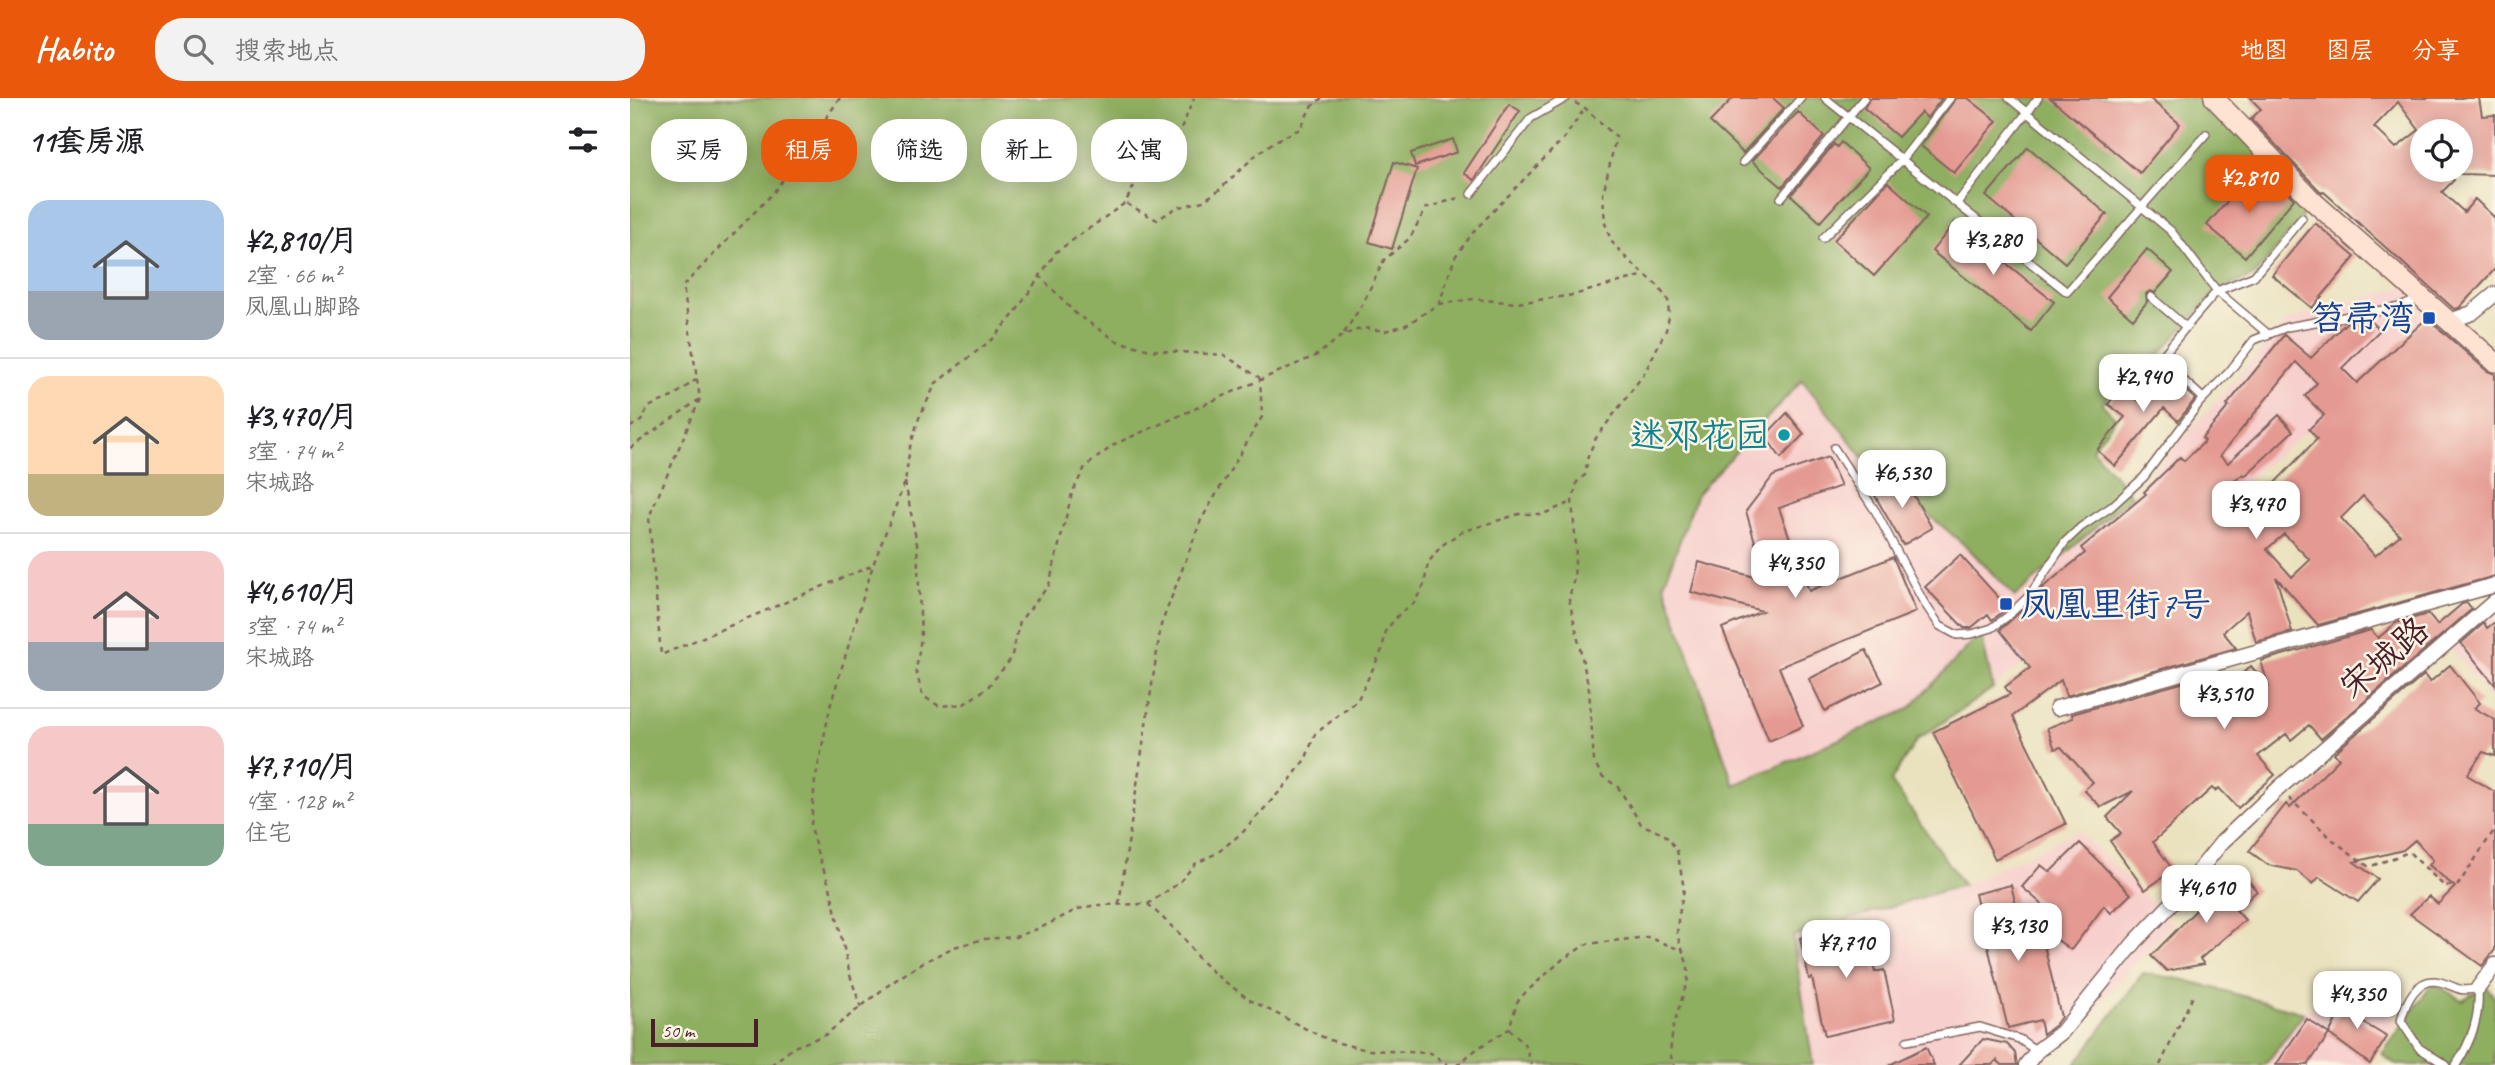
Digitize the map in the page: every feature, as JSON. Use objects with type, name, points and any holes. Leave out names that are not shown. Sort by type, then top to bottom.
[{"type":"street","points":[[2214,98],[2314,202],[2495,362]]},
{"type":"street","points":[[2450,321],[2472,313],[2495,294]]},
{"type":"street","name":"宋城路","points":[[2057,708],[2495,585]]},
{"type":"street","name":"宋城路","points":[[2026,1065],[2037,1051],[2062,1032],[2135,942],[2176,899],[2222,842],[2278,788],[2495,601]]},
{"type":"street","points":[[2478,988],[2495,965]]},
{"type":"lane","points":[[1743,162],[1801,98]]},
{"type":"lane","points":[[1825,98],[2067,292],[2206,134]]},
{"type":"lane","points":[[1781,198],[1864,98]]},
{"type":"lane","points":[[1823,238],[1902,160],[1950,98]]},
{"type":"lane","points":[[2009,98],[2171,232],[2217,291],[2268,334]]},
{"type":"lane","points":[[1957,204],[2038,98]]},
{"type":"lane","points":[[1471,194],[1531,118],[1566,99]]},
{"type":"lane","points":[[2203,398],[2160,359],[2217,291],[2254,276],[2302,218]]},
{"type":"lane","points":[[2151,297],[2186,327]]},
{"type":"lane","points":[[1834,448],[1876,512],[1923,601],[1940,626],[1957,635],[1972,634],[1992,628],[2030,595],[2065,542],[2081,527],[2111,507],[2144,477],[2203,398],[2229,372],[2253,340],[2303,324],[2400,307],[2423,298]]},
{"type":"lane","points":[[2446,1065],[2419,1048],[2401,1021],[2404,1006],[2417,987],[2430,982],[2440,982],[2463,992],[2478,988],[2477,1026],[2456,1065]]},
{"type":"lane","points":[[1907,1041],[1980,1027],[2019,1039],[2037,1051]]},
{"type":"path","points":[[841,98],[774,192],[683,286],[700,399],[649,517],[662,655],[873,565]]},
{"type":"path","points":[[861,1008],[811,825],[815,780],[831,703],[873,565],[905,482],[910,447],[919,418],[936,383],[994,338],[1015,313],[1056,252],[1125,203],[1142,171],[1182,127],[1194,98]]},
{"type":"path","points":[[1310,98],[1311,107]]},
{"type":"path","points":[[1125,203],[1157,219],[1176,208],[1203,201],[1218,191],[1256,155],[1275,141],[1300,129],[1311,107],[1322,98]]},
{"type":"path","points":[[1566,99],[1585,108],[1616,137],[1603,194],[1605,223],[1611,241],[1657,285],[1668,300],[1670,317],[1644,374],[1597,438],[1588,456],[1585,475],[1577,482],[1572,502],[1576,546],[1574,578],[1569,599],[1589,689],[1594,761],[1602,776],[1618,787],[1641,824],[1665,835],[1677,850],[1684,889],[1678,936],[1688,966],[1688,979],[1673,1027],[1671,1054],[1674,1065]]},
{"type":"path","points":[[1439,304],[1455,257],[1475,230],[1565,137],[1585,108]]},
{"type":"path","points":[[1343,335],[1362,306],[1384,260],[1410,238],[1426,208],[1471,194]]},
{"type":"path","points":[[1039,275],[1076,314],[1117,341],[1150,350],[1224,355],[1261,378]]},
{"type":"path","points":[[905,482],[917,544],[921,637],[916,671],[923,696],[939,706],[964,704],[987,688],[1011,659],[1020,621],[1049,585],[1072,493],[1086,467],[1115,444],[1317,355],[1343,335],[1363,328],[1385,331],[1406,325],[1439,304],[1473,299],[1517,303],[1573,295],[1645,275]]},
{"type":"path","points":[[1119,905],[1161,625],[1201,520],[1262,417],[1261,378]]},
{"type":"path","points":[[630,427],[641,421],[648,407],[672,397],[697,379]]},
{"type":"path","points":[[630,448],[700,399]]},
{"type":"path","points":[[771,1065],[794,1047],[825,1035],[911,969],[954,947],[984,939],[1015,937],[1078,909],[1096,905],[1148,904],[1179,883],[1195,864],[1217,853],[1243,832],[1291,779],[1306,758],[1315,734],[1357,701],[1382,650],[1386,630],[1400,613],[1414,603],[1424,585],[1428,563],[1441,546],[1461,532],[1519,514],[1543,514],[1572,502]]},
{"type":"path","points":[[2278,788],[2333,840],[2369,867],[2409,852],[2444,886],[2458,885],[2495,829]]},
{"type":"path","points":[[1148,904],[1184,938],[1207,967],[1250,1000],[1335,1042],[1367,1050],[1432,1053],[1448,1065]]},
{"type":"path","points":[[1457,1065],[1509,1029],[1517,1002],[1525,993],[1563,959],[1587,944],[1647,937],[1681,950]]},
{"type":"path","points":[[2160,1065],[2193,996]]},
{"type":"path","points":[[1509,1029],[1525,1045],[1532,1065]]},
{"type":"shaded area","points":[[2409,285],[2436,309],[2309,429],[1993,688],[1981,634],[1909,709],[1734,786],[1664,584],[1697,494],[1802,380],[1866,461],[1962,543],[2015,597],[2132,496],[2288,320]]},
{"type":"shaded area","points":[[2495,610],[2495,704],[2450,647]]},
{"type":"shaded area","points":[[2078,831],[2173,923],[2042,1065],[1813,1065],[1793,935],[1963,885]]},
{"type":"shaded area","points":[[2343,989],[2397,1021],[2369,1065],[2265,1065],[2304,1013],[2311,1007],[2327,1017]]},
{"type":"green space","points":[[630,98],[2214,98],[2314,202],[2254,276],[2217,291],[2154,360],[2159,366],[2137,392],[2121,380],[2102,404],[2116,418],[2092,449],[2132,496],[2015,597],[1969,549],[1866,461],[1802,380],[1697,494],[1664,584],[1734,785],[1909,709],[1981,633],[1993,688],[1917,740],[1891,781],[1963,885],[1793,936],[1813,1065],[630,1065]]},
{"type":"green space","points":[[2143,973],[2185,980],[2304,1013],[2265,1065],[2075,1065]]},
{"type":"green space","points":[[2433,983],[2462,1000],[2485,986],[2495,997],[2495,1065],[2396,1065],[2382,1054]]},
{"type":"building","points":[[1733,98],[1773,98],[1784,108],[1743,153],[1710,122]]},
{"type":"building","points":[[1870,98],[1942,98],[1927,118],[1921,112],[1898,137],[1864,108]]},
{"type":"building","points":[[1956,98],[1968,98],[1997,121],[1954,173],[1921,146]]},
{"type":"building","points":[[2050,98],[2149,98],[2180,124],[2140,173]]},
{"type":"building","points":[[2250,98],[2479,98],[2482,116],[2495,115],[2495,175],[2473,174],[2473,119],[2411,119],[2398,102],[2374,127],[2396,148],[2410,137],[2410,182],[2452,182],[2442,192],[2464,212],[2475,199],[2495,218],[2495,269],[2459,308],[2454,309],[2322,193],[2251,119],[2261,109]]},
{"type":"building","points":[[1509,104],[1520,111],[1474,180],[1464,173]]},
{"type":"building","points":[[1798,112],[1824,136],[1782,187],[1752,161]]},
{"type":"building","points":[[1453,139],[1457,152],[1415,166],[1411,153]]},
{"type":"building","points":[[1841,142],[1869,168],[1820,222],[1791,195],[1834,144],[1837,147]]},
{"type":"building","points":[[2028,147],[2107,214],[2065,263],[1986,196]]},
{"type":"building","points":[[1394,162],[1417,169],[1392,249],[1369,242]]},
{"type":"building","points":[[2248,177],[2270,196],[2280,184],[2294,199],[2245,257],[2207,225]]},
{"type":"building","points":[[1888,182],[1927,217],[1874,276],[1834,240]]},
{"type":"building","points":[[1955,222],[2054,302],[2031,331],[1932,251]]},
{"type":"building","points":[[2315,223],[2355,257],[2312,308],[2272,275]]},
{"type":"building","points":[[2147,249],[2173,272],[2155,293],[2150,291],[2146,294],[2147,302],[2133,319],[2107,297]]},
{"type":"building","points":[[2427,318],[2487,371],[2495,374],[2495,576],[2318,625],[2276,577],[2292,632],[2256,642],[2247,611],[2223,632],[2236,648],[2066,696],[2061,680],[2013,716],[2066,824],[1995,859],[1933,732],[2010,694],[2005,687],[2030,668],[2000,630],[2034,599],[2042,588],[2085,553],[2081,548],[2146,494],[2144,492],[2180,457],[2184,461],[2205,441],[2202,438],[2284,335],[2311,358],[2346,323],[2369,319],[2380,330],[2342,368],[2357,383]],"holes":[[[2296,362],[2317,383],[2305,396],[2324,415],[2309,429],[2317,439],[2241,518],[2219,493],[2243,474],[2245,476],[2293,431],[2279,415],[2228,463],[2220,456]],[[2363,496],[2400,535],[2375,556],[2341,518]],[[2284,534],[2310,560],[2292,577],[2267,549]]]},
{"type":"building","points":[[2163,370],[2195,399],[2178,421],[2164,408],[2115,466],[2097,450],[2125,417],[2108,404],[2121,388],[2137,400]]},
{"type":"building","name":"迷邓花园","points":[[1787,413],[1804,434],[1781,458],[1765,436]]},
{"type":"building","points":[[1828,457],[1841,486],[1779,508],[1809,591],[1893,557],[1916,612],[1779,667],[1803,726],[1769,741],[1722,628],[1762,611],[1691,592],[1699,562],[1766,580],[1746,511],[1773,476]]},
{"type":"building","points":[[1902,475],[1932,528],[1903,545],[1873,492]]},
{"type":"building","points":[[1960,555],[2008,608],[1992,620],[1988,614],[1971,628],[1964,628],[1925,587]]},
{"type":"building","points":[[2467,603],[2472,609],[2321,739],[2309,725],[2291,740],[2286,734],[2258,756],[2275,775],[2238,808],[2219,788],[2215,791],[2212,788],[2153,842],[2173,870],[2145,890],[2110,841],[2121,833],[2107,817],[2133,791],[2101,807],[2084,790],[2093,782],[2061,747],[2055,749],[2047,728],[2073,718],[2072,714],[2206,676],[2213,699],[2251,666],[2269,688],[2261,661],[2371,630],[2378,638],[2396,623],[2428,614],[2437,625],[2462,604]]},
{"type":"building","points":[[2495,622],[2495,685],[2461,643],[2484,623],[2487,628]]},
{"type":"building","points":[[1866,650],[1883,682],[1825,711],[1809,679]]},
{"type":"building","points":[[2450,665],[2480,703],[2474,708],[2495,720],[2495,756],[2483,752],[2467,775],[2495,792],[2495,950],[2482,966],[2410,914],[2429,896],[2438,904],[2455,887],[2429,865],[2433,860],[2415,840],[2403,850],[2354,862],[2378,879],[2358,902],[2319,877],[2313,884],[2297,871],[2268,865],[2249,851],[2286,804],[2290,808],[2339,759],[2334,753],[2424,675],[2430,682]]},
{"type":"building","points":[[2080,843],[2131,894],[2111,913],[2104,906],[2071,950],[2040,927],[2051,912],[2022,887],[2041,865],[2050,872]]},
{"type":"building","points":[[2238,869],[2257,891],[2236,910],[2245,920],[2200,959],[2204,964],[2167,971],[2151,956],[2202,904],[2200,902]]},
{"type":"building","points":[[2011,885],[2026,946],[2040,928],[2061,1017],[2043,1034],[2040,1020],[2008,1028],[1975,894]]},
{"type":"building","points":[[1863,922],[1875,972],[1884,970],[1895,1020],[1825,1036],[1800,938]]},
{"type":"building","points":[[2348,995],[2367,1007],[2359,1020],[2387,1037],[2370,1064],[2329,1034]]},
{"type":"building","points":[[2307,1019],[2329,1034],[2308,1065],[2276,1065]]},
{"type":"building","points":[[1983,1039],[2007,1044],[2015,1053],[2017,1065],[2002,1065],[1997,1060],[1992,1065],[1959,1065]]},
{"type":"building","points":[[1926,1047],[1934,1065],[1889,1065]]},
{"type":"place","name":"笤帚湾","points":[[2429,318]]},
{"type":"place","name":"迷邓花园","points":[[1784,435]]},
{"type":"place","name":"凤凰里街7号","points":[[2006,604]]}]
